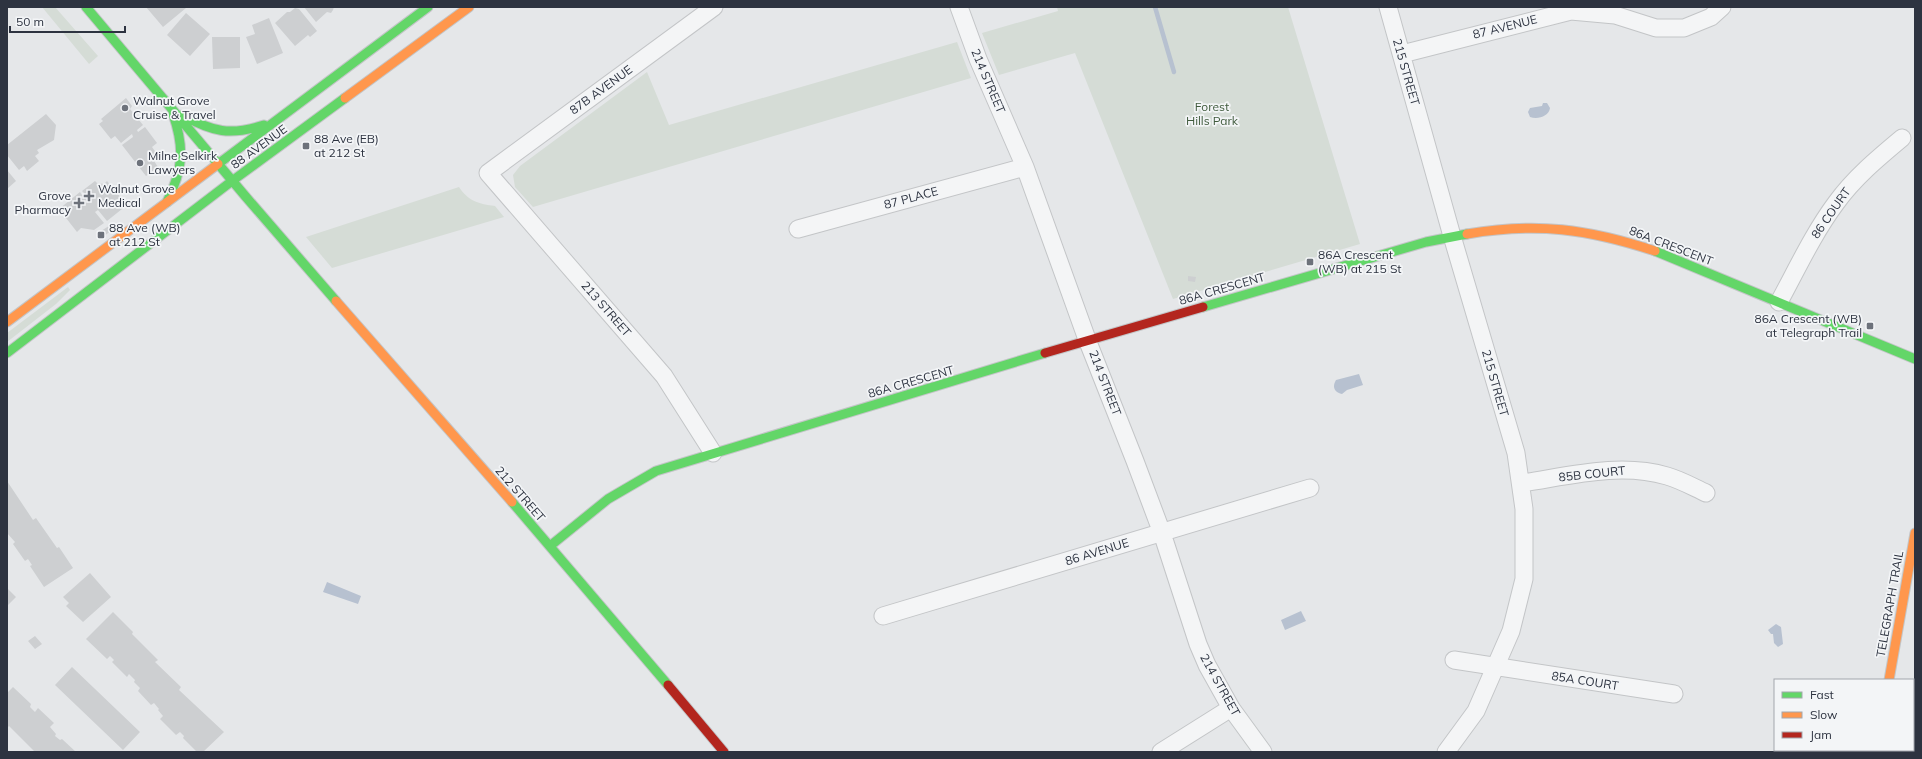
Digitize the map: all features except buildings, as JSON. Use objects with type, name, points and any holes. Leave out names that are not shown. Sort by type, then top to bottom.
[{"type":"street","points":[[86,7],[232,181]]},
{"type":"street","name":"88 AVENUE","points":[[7,322],[428,7]]},
{"type":"street","name":"88 AVENUE","points":[[7,353],[232,181],[469,7]]},
{"type":"street","name":"87B AVENUE","points":[[488,173],[714,7]]},
{"type":"street","name":"214 STREET","points":[[959,7],[978,59],[1025,167],[1088,342],[1162,533],[1198,644],[1207,665],[1231,708],[1263,752]]},
{"type":"street","name":"215 STREET","points":[[1388,7],[1452,236],[1516,453],[1522,483],[1525,539],[1524,579],[1511,631],[1476,711],[1446,752]]},
{"type":"street","name":"87 AVENUE","points":[[1402,54],[1571,11],[1615,15],[1656,28],[1684,28],[1711,17],[1722,7]]},
{"type":"street","points":[[172,110],[205,128],[227,132],[246,132],[276,121]]},
{"type":"street","points":[[167,203],[176,184],[180,166],[181,142],[172,110]]},
{"type":"street","name":"86 COURT","points":[[1779,302],[1818,230],[1836,202],[1871,164],[1902,138]]},
{"type":"street","name":"87 PLACE","points":[[798,229],[1025,167]]},
{"type":"street","name":"213 STREET","points":[[488,173],[664,376],[713,453]]},
{"type":"street","name":"212 STREET","points":[[232,181],[550,546],[724,752]]},
{"type":"street","name":"86A CRESCENT","points":[[550,546],[608,499],[656,471],[1334,268],[1452,236],[1518,227],[1558,229],[1625,240],[1658,252],[1915,359]]},
{"type":"street","name":"85B COURT","points":[[1522,483],[1602,471],[1638,470],[1667,476],[1706,493]]},
{"type":"street","name":"86 AVENUE","points":[[883,616],[1310,488]]},
{"type":"street","name":"TELEGRAPH TRAIL","points":[[1889,679],[1909,611],[1915,533]]},
{"type":"street","name":"85A COURT","points":[[1454,660],[1496,668],[1674,694]]},
{"type":"street","points":[[1161,752],[1231,708]]},
{"type":"green space","points":[[42,7],[55,7],[98,56],[89,64]]},
{"type":"green space","name":"Forest Hills Park","points":[[1057,7],[1288,7],[1360,244],[1173,299],[1075,53],[999,75],[982,33],[1058,11]]},
{"type":"green space","points":[[957,42],[971,78],[533,207],[515,187],[513,175],[520,166],[647,72],[669,125]]},
{"type":"green space","points":[[459,187],[470,199],[495,206],[504,217],[332,268],[306,237]]},
{"type":"green space","points":[[68,287],[70,290],[56,304],[7,342],[7,333]]},
{"type":"water","points":[[1543,103],[1547,103],[1550,108],[1548,113],[1540,118],[1530,117],[1528,112],[1530,108],[1542,106]]},
{"type":"water","points":[[1359,374],[1363,385],[1347,390],[1342,394],[1334,389],[1336,380]]},
{"type":"water","points":[[327,582],[361,596],[358,604],[323,592]]},
{"type":"water","points":[[1301,611],[1306,621],[1285,630],[1281,620]]},
{"type":"water","points":[[1776,624],[1781,627],[1783,644],[1778,647],[1774,643],[1773,634],[1771,634],[1768,630]]},
{"type":"waterway","points":[[1155,7],[1174,72]]},
{"type":"traffic: fast","points":[[86,7],[336,301]]},
{"type":"traffic: fast","points":[[218,164],[428,7]]},
{"type":"traffic: fast","points":[[7,353],[232,181],[345,98]]},
{"type":"traffic: fast","points":[[167,202],[179,169],[181,149],[177,126],[173,114]]},
{"type":"traffic: fast","points":[[182,115],[213,129],[231,131],[264,125]]},
{"type":"traffic: fast","points":[[1203,307],[1426,242],[1467,234]]},
{"type":"traffic: fast","points":[[1655,251],[1915,359]]},
{"type":"traffic: fast","points":[[550,546],[608,499],[656,471],[1045,353]]},
{"type":"traffic: fast","points":[[512,502],[668,685]]},
{"type":"traffic: slow","points":[[345,98],[469,7]]},
{"type":"traffic: slow","points":[[7,322],[218,164]]},
{"type":"traffic: slow","points":[[1467,234],[1516,228],[1540,228],[1607,237],[1655,251]]},
{"type":"traffic: slow","points":[[336,301],[512,502]]},
{"type":"traffic: slow","points":[[1889,679],[1915,533]]},
{"type":"traffic: jam","points":[[1045,353],[1203,307]]},
{"type":"traffic: jam","points":[[668,685],[724,752]]},
{"type":"place","name":"Walnut Grove Cruise & Travel","points":[[125,108]]},
{"type":"place","name":"88 Ave (EB) at 212 St","points":[[306,146]]},
{"type":"place","name":"Milne Selkirk Lawyers","points":[[140,163]]},
{"type":"place","name":"Walnut Grove Medical","points":[[89,196]]},
{"type":"place","name":"Grove Pharmacy","points":[[79,203]]},
{"type":"place","name":"88 Ave (WB) at 212 St","points":[[101,235]]},
{"type":"place","name":"86A Crescent (WB) at 215 St","points":[[1310,262]]},
{"type":"place","name":"86A Crescent (WB) at Telegraph Trail","points":[[1870,326]]}]
